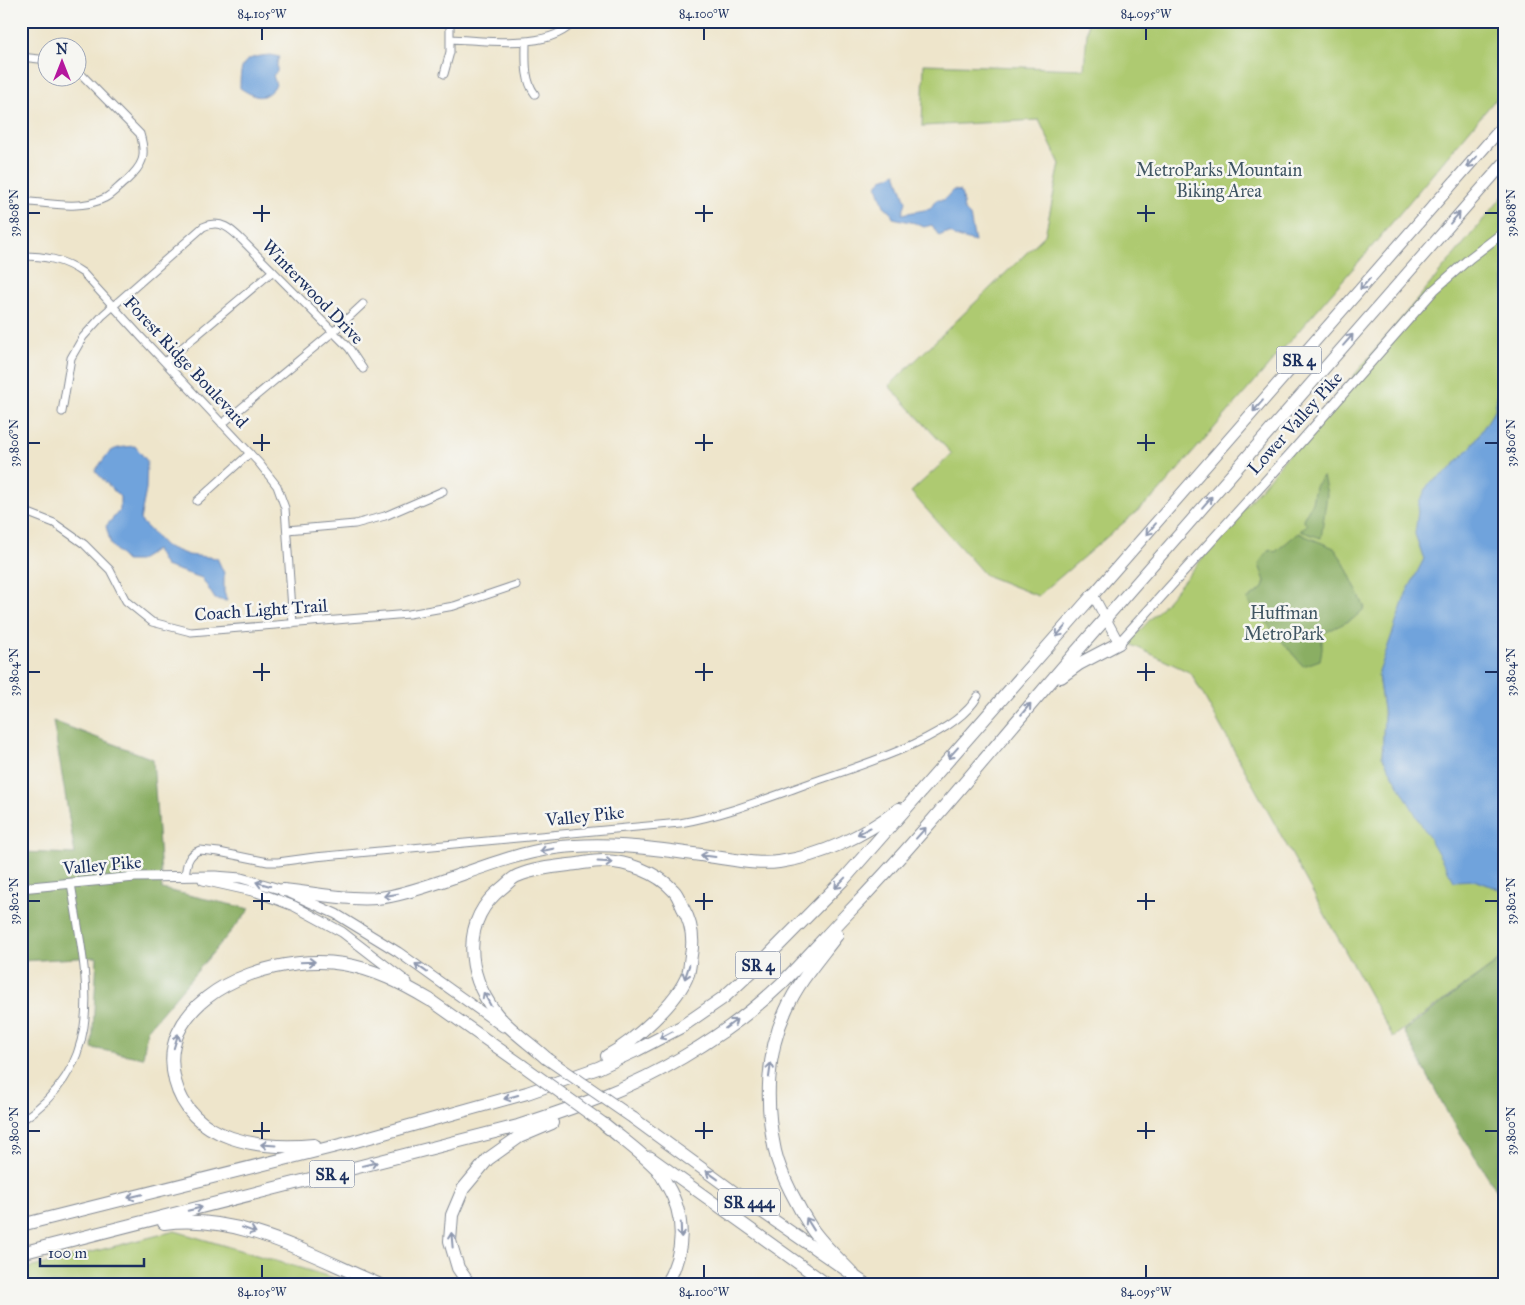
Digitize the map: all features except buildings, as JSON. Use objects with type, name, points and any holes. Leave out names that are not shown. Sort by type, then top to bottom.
[{"type":"highway","name":"SR 4","points":[[21,1225],[352,1142],[526,1093],[598,1068],[637,1050],[681,1027],[723,998],[763,961],[845,878],[1504,125]]},
{"type":"highway","name":"SR 4","points":[[21,1253],[518,1126],[590,1103],[637,1082],[683,1057],[732,1025],[780,985],[865,896],[938,814],[1046,686],[1504,163]]},
{"type":"highway","points":[[1046,686],[1078,664],[1119,643]]},
{"type":"highway","points":[[282,890],[356,898],[390,896],[443,882],[508,859],[553,848],[588,845],[621,845],[743,860],[778,862],[809,855],[868,830],[918,793]]},
{"type":"highway","points":[[546,1058],[496,1014],[479,984],[474,970],[472,942],[477,923],[485,905],[516,876],[549,867],[603,861],[632,866],[655,875],[675,892],[687,915],[693,942],[688,974],[673,999],[649,1025],[620,1049],[557,1082]]},
{"type":"highway","points":[[853,1274],[813,1230],[792,1194],[775,1152],[769,1112],[769,1075],[775,1041],[786,1010],[802,982],[865,896]]},
{"type":"highway","points":[[352,1142],[294,1147],[260,1145],[240,1141],[211,1130],[190,1110],[177,1088],[172,1061],[173,1047],[185,1020],[198,1005],[213,993],[247,975],[291,963],[327,962],[360,968],[382,975],[430,1000]]},
{"type":"highway","name":"SR 444","points":[[430,1000],[827,1284]]},
{"type":"highway","name":"SR 444","points":[[546,1058],[866,1284]]},
{"type":"highway","points":[[469,1284],[458,1268],[450,1241],[452,1215],[463,1189],[488,1159],[518,1137],[554,1122],[590,1103]]},
{"type":"highway","points":[[604,1124],[658,1170],[674,1197],[681,1224],[681,1245],[673,1272],[666,1284]]},
{"type":"highway","points":[[97,1234],[166,1223],[201,1221],[240,1227],[278,1241],[378,1284]]},
{"type":"street","points":[[444,74],[451,39],[450,21]]},
{"type":"street","points":[[451,39],[526,42],[544,40],[558,34],[574,21]]},
{"type":"street","points":[[526,42],[526,73],[531,89],[535,94]]},
{"type":"street","points":[[21,57],[38,59]]},
{"type":"street","points":[[21,201],[68,205],[94,203],[107,197],[139,169],[143,162],[143,144],[140,134],[88,81]]},
{"type":"street","name":"Winterwood Drive","points":[[114,306],[203,227],[214,224],[228,227],[349,348],[363,369]]},
{"type":"street","name":"Lower Valley Pike","points":[[1119,643],[1292,452],[1434,290],[1464,263],[1504,232]]},
{"type":"street","name":"Forest Ridge Boulevard","points":[[21,256],[46,256],[61,260],[76,267],[94,283],[164,362],[250,453],[277,486],[285,508],[293,624]]},
{"type":"street","points":[[164,362],[273,271]]},
{"type":"street","points":[[222,424],[333,332],[363,304]]},
{"type":"street","points":[[62,412],[68,370],[77,345],[92,326],[114,306]]},
{"type":"street","points":[[197,501],[250,453]]},
{"type":"street","points":[[287,530],[355,524],[385,516],[443,491]]},
{"type":"street","name":"Coach Light Trail","points":[[21,510],[54,523],[84,544],[110,570],[126,601],[152,622],[191,632],[409,614],[454,606],[516,585]]},
{"type":"street","points":[[1093,594],[1119,643]]},
{"type":"street","name":"Valley Pike","points":[[185,877],[190,857],[200,850],[278,862],[680,823],[706,818],[749,806],[914,744],[955,720],[966,711],[978,696]]},
{"type":"street","name":"Valley Pike","points":[[21,888],[135,877],[215,876],[242,878],[282,890],[336,914],[398,952],[546,1058]]},
{"type":"street","name":"Valley Pike","points":[[185,877],[258,892],[294,906],[342,932],[430,1000]]},
{"type":"street","points":[[21,1121],[49,1100],[65,1080],[76,1058],[84,1030],[86,1004],[83,965],[71,883]]},
{"type":"green space","name":"MetroParks Mountain Biking Area","points":[[1088,21],[1504,21],[1504,89],[1369,250],[1156,495],[1038,596],[985,575],[911,492],[952,454],[889,386],[1045,235],[1060,164],[1039,120],[922,126],[924,64],[1084,69]]},
{"type":"green space","name":"Huffman MetroPark","points":[[1504,195],[1504,358],[1495,410],[1471,447],[1448,471],[1428,485],[1415,534],[1424,559],[1406,594],[1378,676],[1384,716],[1382,757],[1475,880],[1504,891],[1504,957],[1393,1037],[1191,673],[1128,643],[1161,608]]},
{"type":"green space","points":[[1323,476],[1327,494],[1321,538],[1300,531],[1307,525],[1303,519],[1312,503],[1315,486]]},
{"type":"green space","points":[[1298,533],[1334,548],[1343,561],[1365,608],[1353,619],[1322,634],[1320,660],[1303,666],[1247,600],[1263,588],[1265,581],[1259,565],[1261,560],[1270,549],[1275,552]]},
{"type":"green space","points":[[53,721],[153,759],[162,889],[250,909],[147,1030],[143,1058],[92,1048],[97,957],[21,961],[21,852],[75,854]]},
{"type":"green space","points":[[1504,957],[1504,1202],[1447,1112],[1404,1031]]},
{"type":"green space","points":[[175,1231],[354,1284],[21,1284],[21,1270]]},
{"type":"water","points":[[271,55],[279,57],[277,72],[273,75],[276,85],[267,94],[259,97],[240,88],[241,72],[245,62],[255,57]]},
{"type":"water","points":[[896,173],[906,202],[902,214],[930,209],[936,200],[944,200],[953,190],[960,191],[964,210],[970,216],[975,242],[954,236],[951,233],[939,236],[932,225],[924,227],[893,218],[890,211],[884,206],[877,186],[882,179]]},
{"type":"water","points":[[1504,358],[1504,891],[1475,880],[1454,881],[1382,756],[1384,716],[1378,675],[1406,594],[1424,559],[1415,534],[1419,503],[1428,485],[1448,471],[1471,447],[1495,410]]},
{"type":"water","points":[[135,446],[147,461],[146,490],[140,520],[165,546],[188,555],[217,558],[224,573],[224,592],[227,601],[215,599],[202,578],[165,566],[156,550],[138,561],[126,561],[111,545],[106,526],[120,510],[120,497],[95,471],[111,451]]}]
